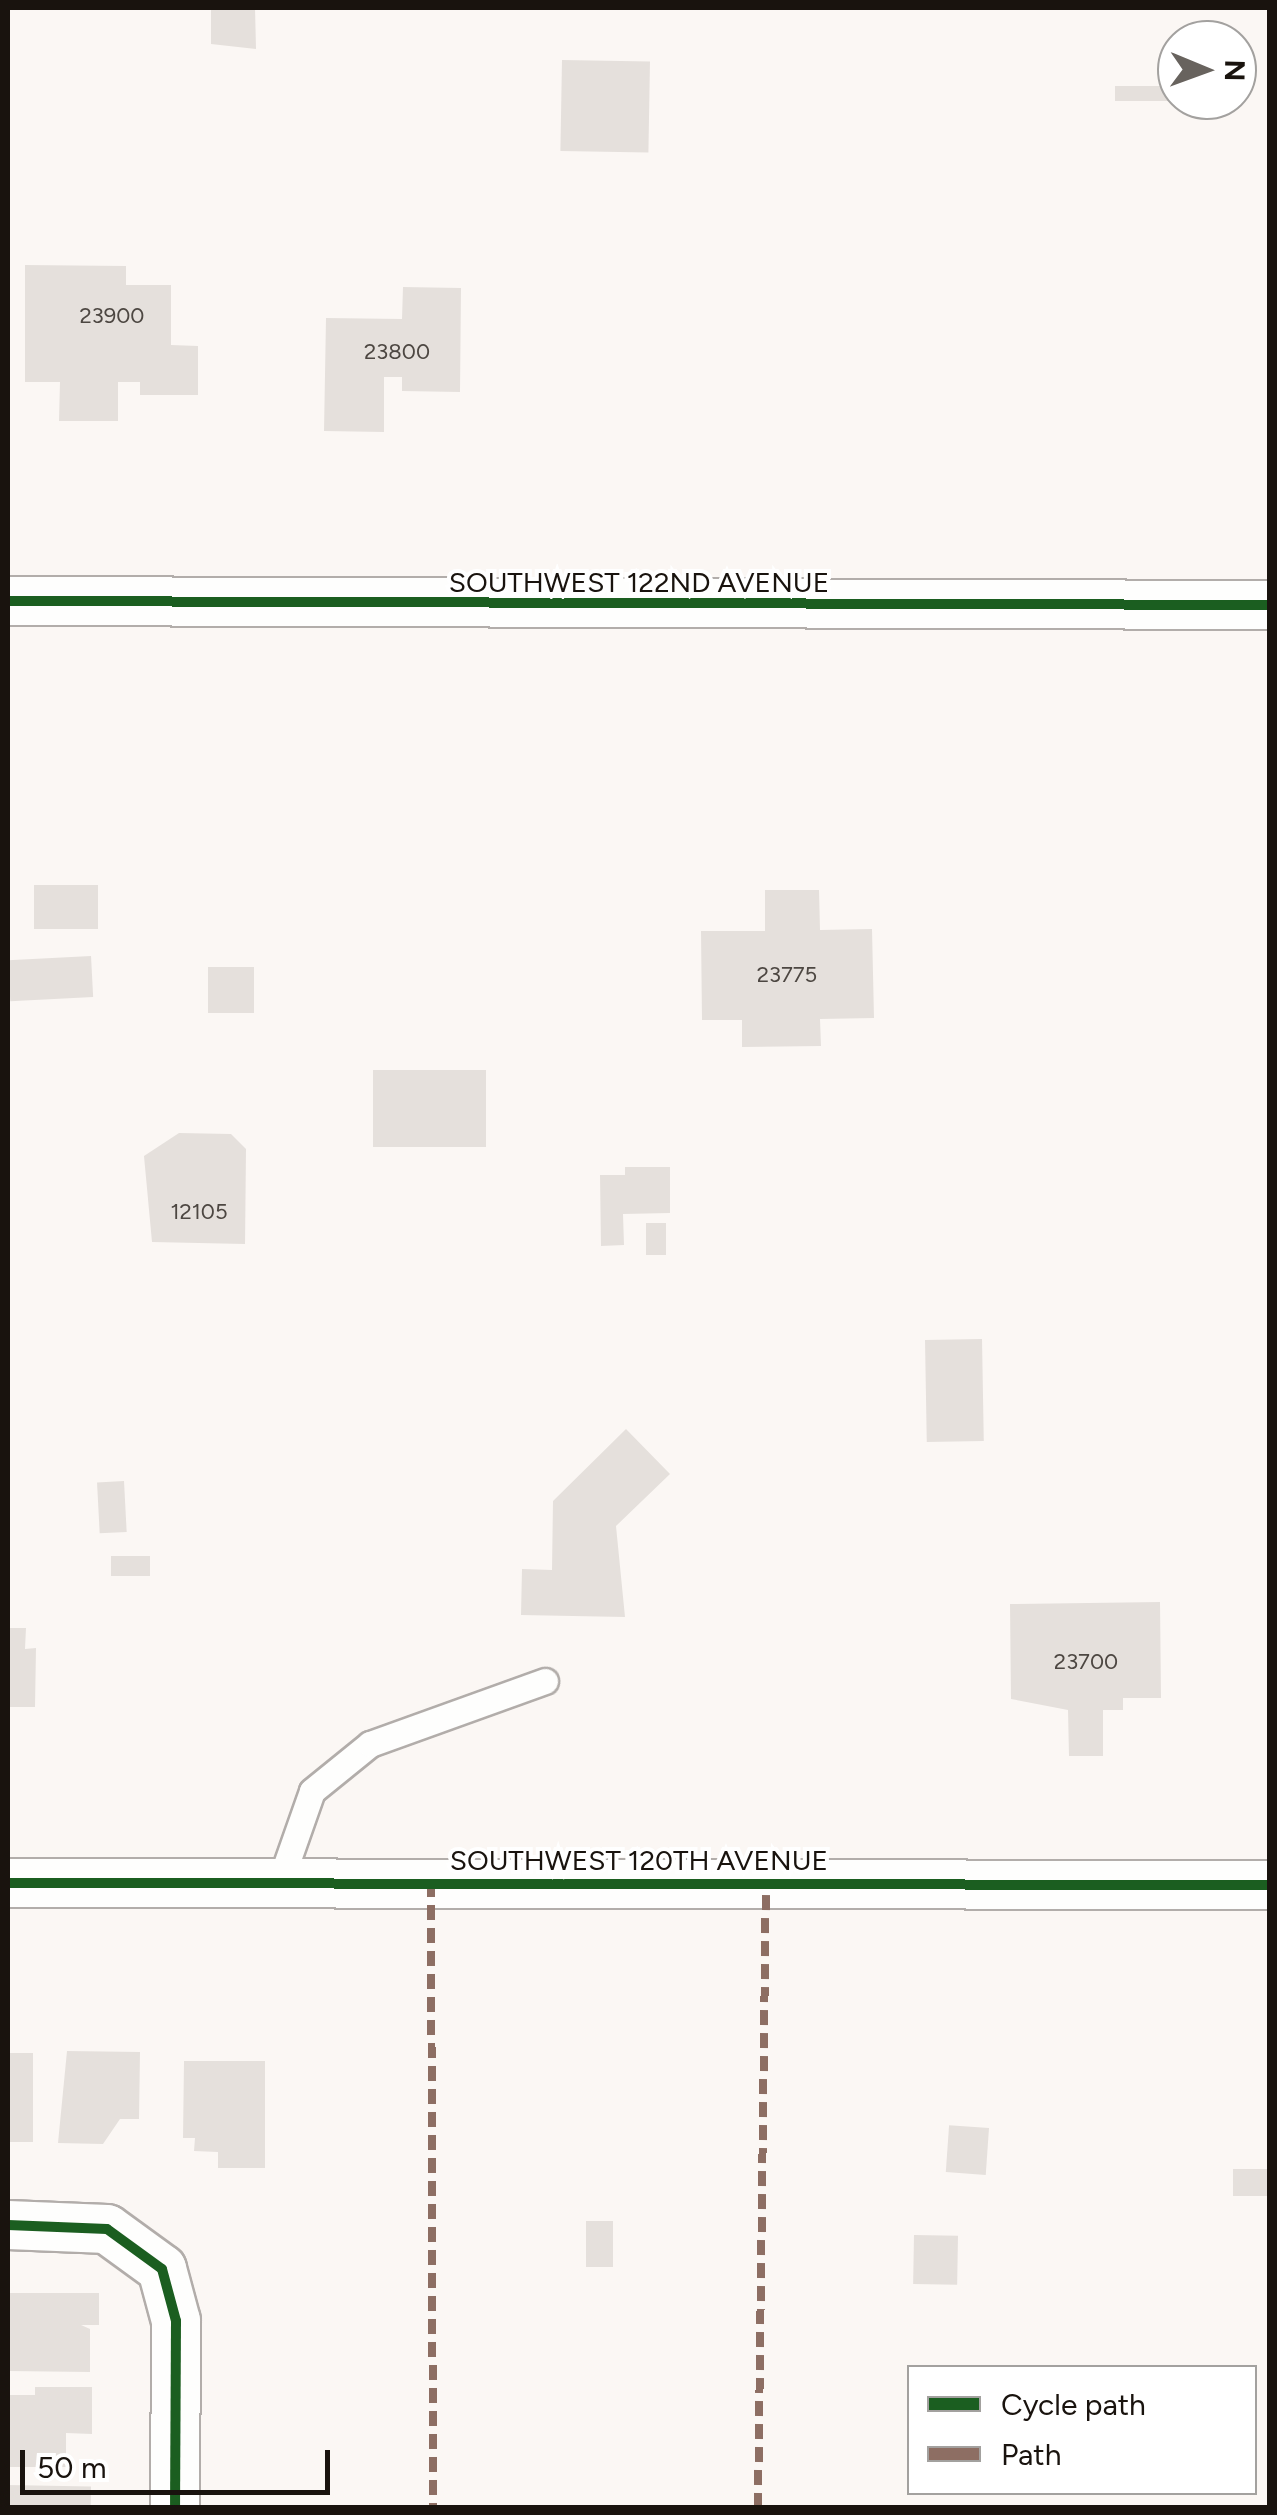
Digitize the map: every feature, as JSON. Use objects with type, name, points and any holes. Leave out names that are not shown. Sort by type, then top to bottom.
[{"type":"street","name":"SOUTHWEST 122ND AVENUE","points":[[8,602],[1270,605]]},
{"type":"street","name":"SOUTHWEST 120TH AVENUE","points":[[8,1882],[1270,1884]]},
{"type":"street","points":[[8,2225],[107,2229],[162,2269],[176,2321],[175,2508]]},
{"type":"lane","points":[[280,1882],[312,1791],[370,1744],[545,1681]]},
{"type":"building","points":[[211,8],[255,8],[256,49],[211,44]]},
{"type":"building","points":[[562,60],[650,62],[648,153],[560,151]]},
{"type":"building","points":[[1115,86],[1157,86],[1157,101],[1115,101]]},
{"type":"building","points":[[25,265],[126,266],[126,285],[171,285],[171,345],[198,346],[198,395],[140,395],[140,382],[118,382],[118,421],[59,421],[60,382],[25,382]]},
{"type":"building","points":[[403,287],[461,288],[460,392],[402,391],[402,377],[384,377],[384,432],[324,431],[326,318],[402,319]]},
{"type":"building","points":[[34,885],[98,885],[98,929],[34,929]]},
{"type":"building","points":[[765,890],[819,890],[820,930],[872,929],[874,1018],[820,1019],[821,1046],[742,1047],[742,1020],[702,1020],[701,931],[765,931]]},
{"type":"building","points":[[91,956],[93,997],[10,1001],[8,960]]},
{"type":"building","points":[[208,967],[254,967],[254,1013],[208,1013]]},
{"type":"building","points":[[373,1070],[486,1070],[486,1147],[373,1147]]},
{"type":"building","points":[[179,1133],[231,1134],[246,1149],[245,1244],[152,1242],[144,1156]]},
{"type":"building","points":[[625,1167],[670,1167],[670,1213],[623,1214],[624,1245],[601,1246],[600,1175],[625,1175]]},
{"type":"building","points":[[646,1223],[666,1223],[666,1255],[646,1255]]},
{"type":"building","points":[[982,1339],[984,1441],[927,1442],[925,1340]]},
{"type":"building","points":[[626,1429],[670,1474],[616,1526],[625,1617],[521,1615],[522,1569],[552,1570],[553,1501]]},
{"type":"building","points":[[124,1481],[127,1532],[100,1533],[97,1482]]},
{"type":"building","points":[[111,1556],[150,1556],[150,1576],[111,1576]]},
{"type":"building","points":[[1160,1602],[1161,1698],[1123,1698],[1123,1710],[1103,1710],[1103,1756],[1069,1756],[1068,1710],[1011,1699],[1010,1604]]},
{"type":"building","points":[[8,1628],[26,1628],[25,1649],[36,1648],[35,1707],[8,1707]]},
{"type":"building","points":[[67,2051],[140,2052],[139,2119],[120,2119],[103,2144],[58,2143]]},
{"type":"building","points":[[8,2053],[33,2053],[33,2142],[8,2142]]},
{"type":"building","points":[[184,2061],[265,2061],[265,2168],[218,2168],[218,2152],[194,2151],[195,2138],[183,2138]]},
{"type":"building","points":[[949,2125],[989,2128],[986,2175],[946,2172]]},
{"type":"building","points":[[1233,2169],[1270,2169],[1270,2196],[1233,2196]]},
{"type":"building","points":[[586,2221],[613,2221],[613,2267],[586,2267]]},
{"type":"building","points":[[914,2235],[958,2236],[957,2285],[913,2284]]},
{"type":"building","points":[[8,2293],[99,2293],[99,2325],[81,2325],[90,2329],[90,2372],[8,2371]]},
{"type":"building","points":[[35,2387],[92,2387],[92,2434],[66,2433],[66,2467],[8,2467],[8,2395],[35,2395]]},
{"type":"building","points":[[8,2485],[91,2486],[91,2508],[8,2508]]},
{"type":"marked path","points":[[431,1882],[433,2508]]},
{"type":"marked path","points":[[758,2508],[766,1882]]},
{"type":"cycle path","points":[[8,601],[1270,605]]},
{"type":"cycle path","points":[[8,1883],[1270,1885]]},
{"type":"cycle path","points":[[8,2225],[107,2229],[162,2269],[176,2321],[175,2508]]}]
